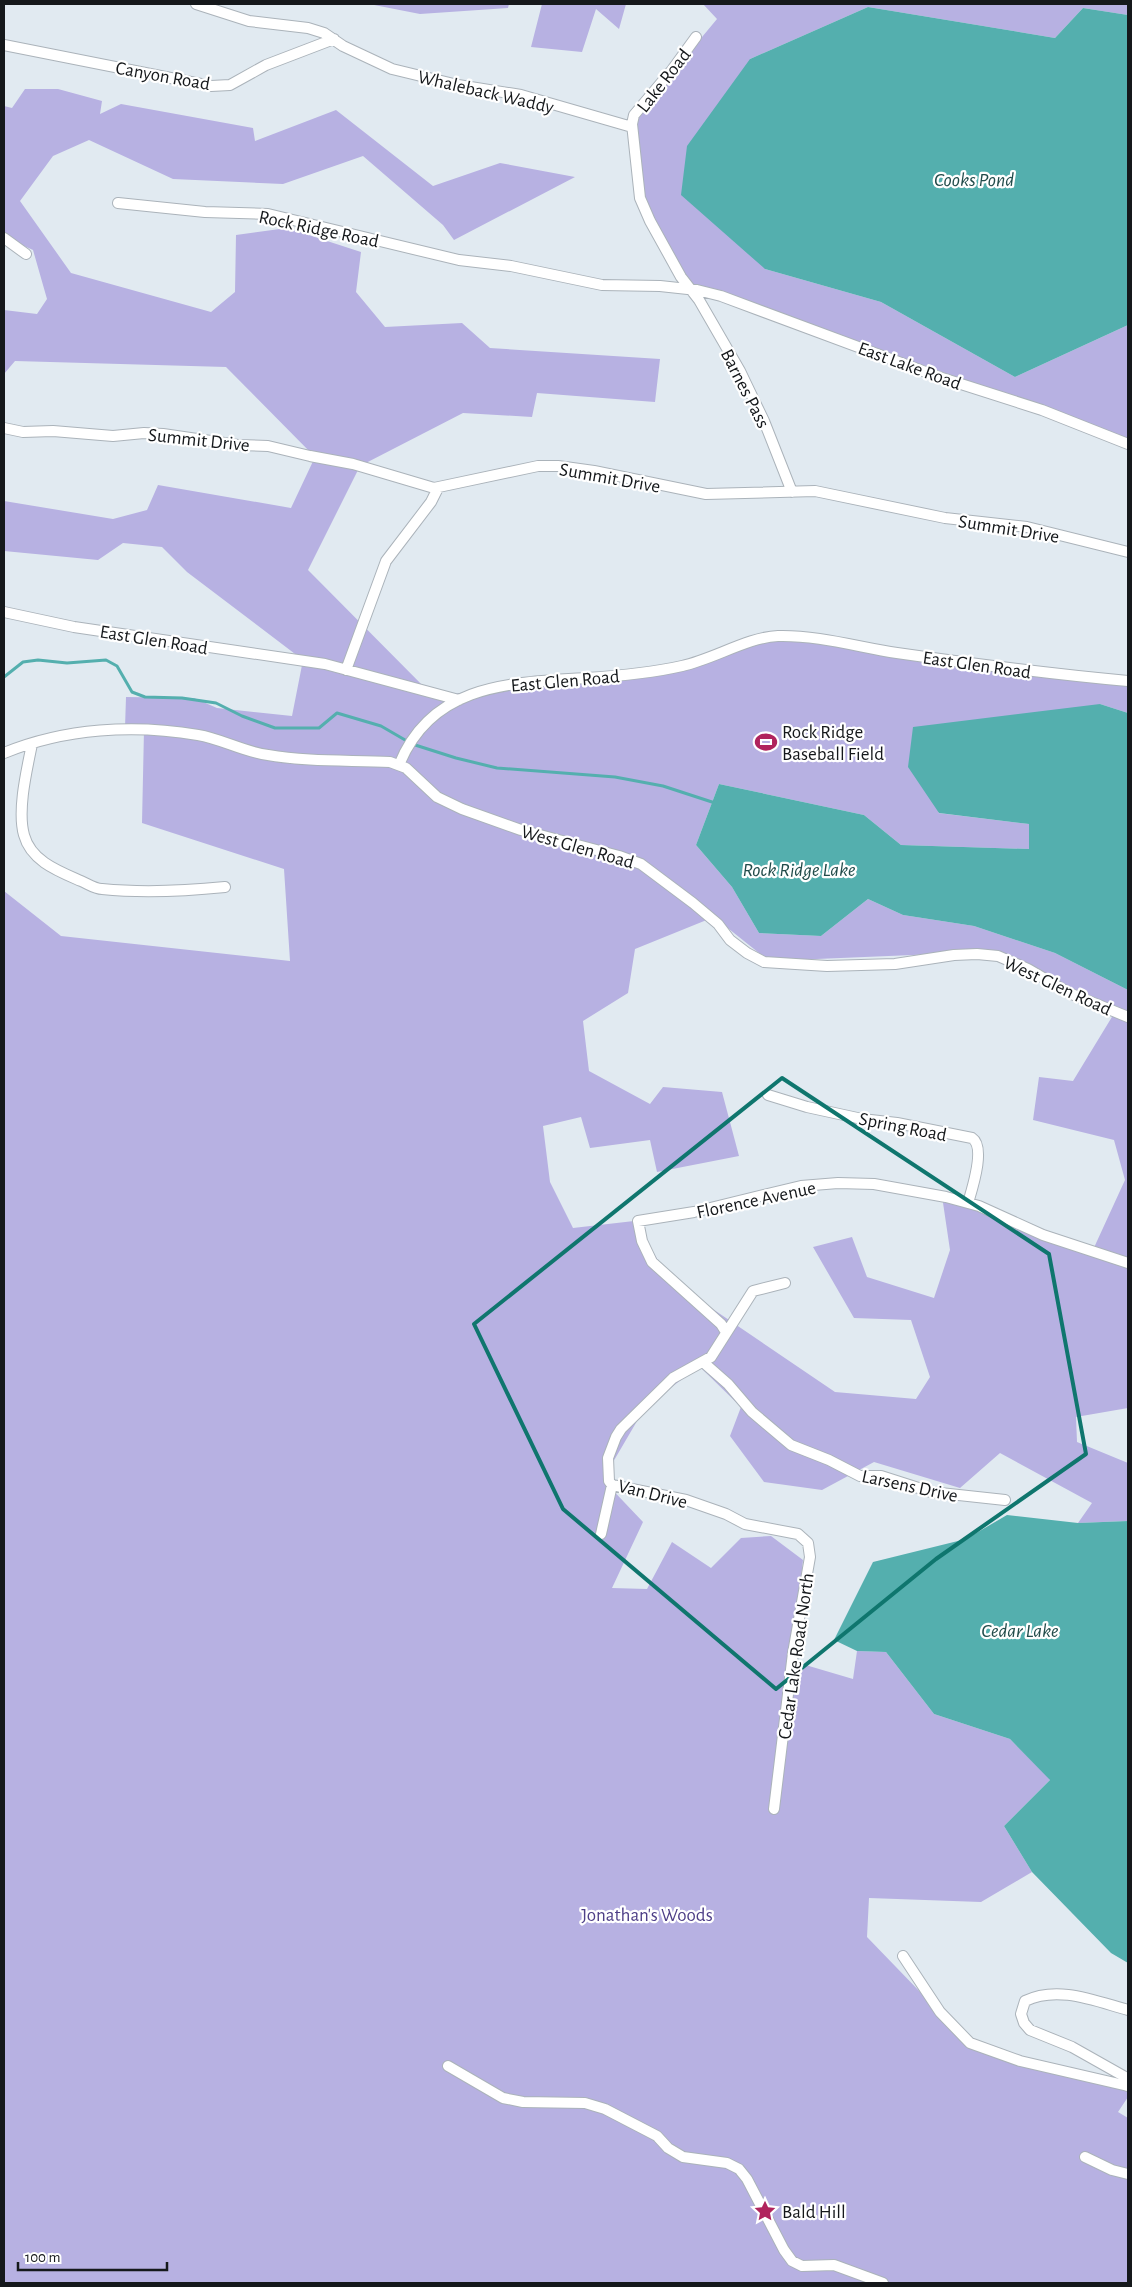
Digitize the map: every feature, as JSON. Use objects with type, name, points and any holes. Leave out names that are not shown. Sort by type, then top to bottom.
[{"type":"street","points":[[196,4],[249,21],[308,28],[324,33],[334,39]]},
{"type":"street","name":"Lake Road","points":[[690,289],[662,245],[640,198],[632,127],[634,115],[641,105],[672,70],[696,37]]},
{"type":"street","name":"Canyon Road","points":[[4,45],[211,86],[230,85],[266,65],[334,39]]},
{"type":"street","name":"Whaleback Waddy","points":[[334,39],[392,69],[458,85],[521,95],[632,127]]},
{"type":"street","name":"Rock Ridge Road","points":[[118,202],[205,212],[268,214],[459,260],[511,266],[602,285],[660,286],[690,289]]},
{"type":"street","points":[[4,238],[26,254]]},
{"type":"street","name":"East Lake Road","points":[[690,289],[721,296],[923,371],[1042,410],[1128,444]]},
{"type":"street","name":"Barnes Pass","points":[[690,289],[699,300],[740,371],[764,422],[792,492]]},
{"type":"street","name":"Summit Drive","points":[[4,428],[23,432],[53,431],[113,436],[144,433],[163,434],[238,445],[268,446],[353,464],[438,488],[538,466],[558,466],[594,471],[706,494],[815,492],[937,516],[1027,527],[1128,552]]},
{"type":"street","points":[[346,670],[386,560],[431,502],[438,488]]},
{"type":"street","name":"East Glen Road","points":[[4,612],[74,627],[325,664],[459,700],[483,689],[519,682],[619,675],[683,666],[752,642],[777,636],[806,637],[868,649],[983,666],[1128,681]]},
{"type":"street","points":[[399,765],[412,738],[436,716],[459,700]]},
{"type":"street","name":"West Glen Road","points":[[4,754],[32,744],[92,730],[161,731],[199,735],[266,755],[390,762],[406,768],[437,797],[462,809],[521,830],[619,856],[641,864],[694,903],[718,924],[730,940],[741,949],[764,962],[827,966],[895,964],[954,955],[978,954],[998,956],[1028,969],[1070,993],[1128,1017]]},
{"type":"street","points":[[32,744],[27,769],[22,824],[23,833],[31,850],[44,863],[100,889],[200,890],[225,888]]},
{"type":"street","name":"Spring Road","points":[[768,1095],[807,1107],[862,1119],[897,1123],[972,1138],[976,1141],[979,1149],[976,1175],[968,1203]]},
{"type":"street","name":"Florence Avenue","points":[[726,1332],[721,1324],[652,1262],[642,1241],[638,1221],[694,1212],[801,1186],[838,1183],[874,1184],[946,1197],[968,1203],[1043,1235],[1128,1263]]},
{"type":"street","name":"Van Drive","points":[[772,1530],[745,1524],[726,1514],[686,1500],[612,1485],[609,1481],[608,1458],[621,1429],[673,1378],[711,1357],[753,1291],[785,1283]]},
{"type":"street","name":"Larsens Drive","points":[[703,1362],[728,1384],[752,1412],[791,1445],[830,1460],[860,1476],[880,1476],[931,1492],[1005,1500]]},
{"type":"street","points":[[601,1534],[612,1485]]},
{"type":"street","name":"Cedar Lake Road North","points":[[772,1530],[802,1536],[808,1544],[810,1557],[793,1653],[774,1809]]},
{"type":"street","points":[[903,1956],[940,2012],[970,2044],[1020,2061],[1128,2086],[1127,2078],[1112,2069],[1072,2047],[1030,2030],[1022,2018],[1021,2009],[1025,2001],[1042,1994],[1070,1995],[1128,2010]]},
{"type":"street","points":[[448,2066],[503,2098],[523,2102],[585,2103],[598,2107],[657,2136],[668,2148],[683,2157],[727,2163],[739,2169],[747,2179],[784,2250],[792,2261],[802,2266],[834,2265],[882,2283]]},
{"type":"street","points":[[1085,2157],[1112,2170],[1128,2174]]},
{"type":"highlighted area","points":[[782,1078],[1049,1254],[1086,1454],[936,1559],[776,1689],[563,1509],[474,1324]]},
{"type":"green space","points":[[369,4],[509,4],[508,8],[420,14]]},
{"type":"green space","points":[[542,4],[626,4],[619,29],[596,9],[582,52],[531,47]]},
{"type":"green space","points":[[703,4],[1128,4],[1128,15],[1083,8],[1055,38],[868,7],[750,59],[765,269],[881,302],[1015,377],[1128,325],[1128,441],[1014,397],[687,283],[640,203],[633,120],[717,19]]},
{"type":"green space","name":"Jonathan's Woods","points":[[25,89],[58,89],[102,101],[100,114],[121,104],[253,128],[255,141],[336,110],[433,186],[500,163],[575,177],[454,240],[443,225],[363,156],[283,184],[173,179],[89,140],[53,156],[20,201],[71,273],[211,312],[235,292],[236,235],[287,228],[361,252],[356,292],[385,327],[462,323],[490,348],[660,359],[655,402],[537,393],[532,417],[463,413],[360,466],[308,570],[435,698],[545,676],[666,669],[778,634],[1128,678],[1128,713],[1100,704],[938,813],[1029,824],[1029,849],[901,845],[864,815],[719,784],[696,845],[732,887],[759,933],[821,936],[868,899],[903,915],[974,926],[1055,953],[1128,990],[1128,1408],[1076,1417],[1077,1442],[1128,1463],[1127,1521],[1078,1523],[1092,1503],[1000,1453],[960,1488],[874,1462],[822,1490],[764,1482],[730,1436],[741,1407],[699,1366],[664,1393],[640,1416],[606,1474],[605,1482],[643,1522],[612,1588],[647,1589],[672,1542],[711,1568],[741,1538],[771,1536],[803,1560],[792,1661],[853,1679],[857,1651],[886,1652],[934,1714],[1010,1739],[1041,1770],[1045,1771],[1050,1780],[1004,1826],[1032,1872],[981,1902],[869,1898],[867,1937],[952,2025],[977,2044],[1128,2087],[1128,2097],[1118,2112],[1128,2118],[1128,2283],[4,2283],[4,891],[61,936],[290,961],[284,869],[142,823],[144,730],[125,728],[126,697],[194,698],[217,708],[292,716],[303,660],[187,572],[162,547],[123,543],[98,560],[4,551],[4,501],[113,519],[147,510],[158,485],[291,508],[315,457],[226,367],[15,361],[4,374],[4,310],[37,314],[47,299],[33,250],[4,237],[4,106],[12,108]],"holes":[[[714,917],[769,961],[984,952],[1118,1007],[1073,1081],[1039,1077],[1033,1120],[1114,1140],[1125,1180],[1092,1252],[942,1196],[950,1250],[934,1298],[867,1277],[852,1237],[813,1247],[854,1318],[911,1320],[930,1377],[916,1399],[835,1392],[670,1280],[634,1221],[573,1228],[550,1182],[543,1126],[581,1117],[590,1148],[650,1140],[657,1172],[739,1156],[722,1092],[663,1087],[650,1104],[589,1071],[583,1021],[628,993],[635,949]]]},
{"type":"water","name":"Cooks Pond","points":[[868,7],[1055,38],[1083,8],[1128,15],[1128,325],[1015,377],[881,302],[765,269],[681,195],[687,146],[750,59]]},
{"type":"water","name":"Rock Ridge Lake","points":[[1100,704],[1128,713],[1128,990],[1055,953],[974,926],[903,915],[868,899],[821,936],[759,933],[732,887],[696,845],[719,784],[864,815],[901,845],[1029,849],[1029,824],[939,813],[908,767],[913,727]]},
{"type":"water","name":"Cedar Lake","points":[[1007,1515],[1078,1523],[1128,1521],[1128,1963],[1111,1953],[1032,1872],[1004,1826],[1050,1780],[1010,1739],[934,1714],[886,1652],[857,1651],[834,1640],[873,1562],[966,1539]]},
{"type":"waterway","points":[[4,677],[23,662],[38,660],[67,663],[106,660],[117,666],[132,692],[145,697],[182,698],[216,703],[242,716],[275,728],[319,728],[337,713],[381,726],[412,744],[456,758],[497,768],[615,777],[663,786],[712,802]]},
{"type":"place","name":"Rock Ridge Baseball Field","points":[[766,742]]},
{"type":"place","name":"Bald Hill","points":[[765,2211]]}]
